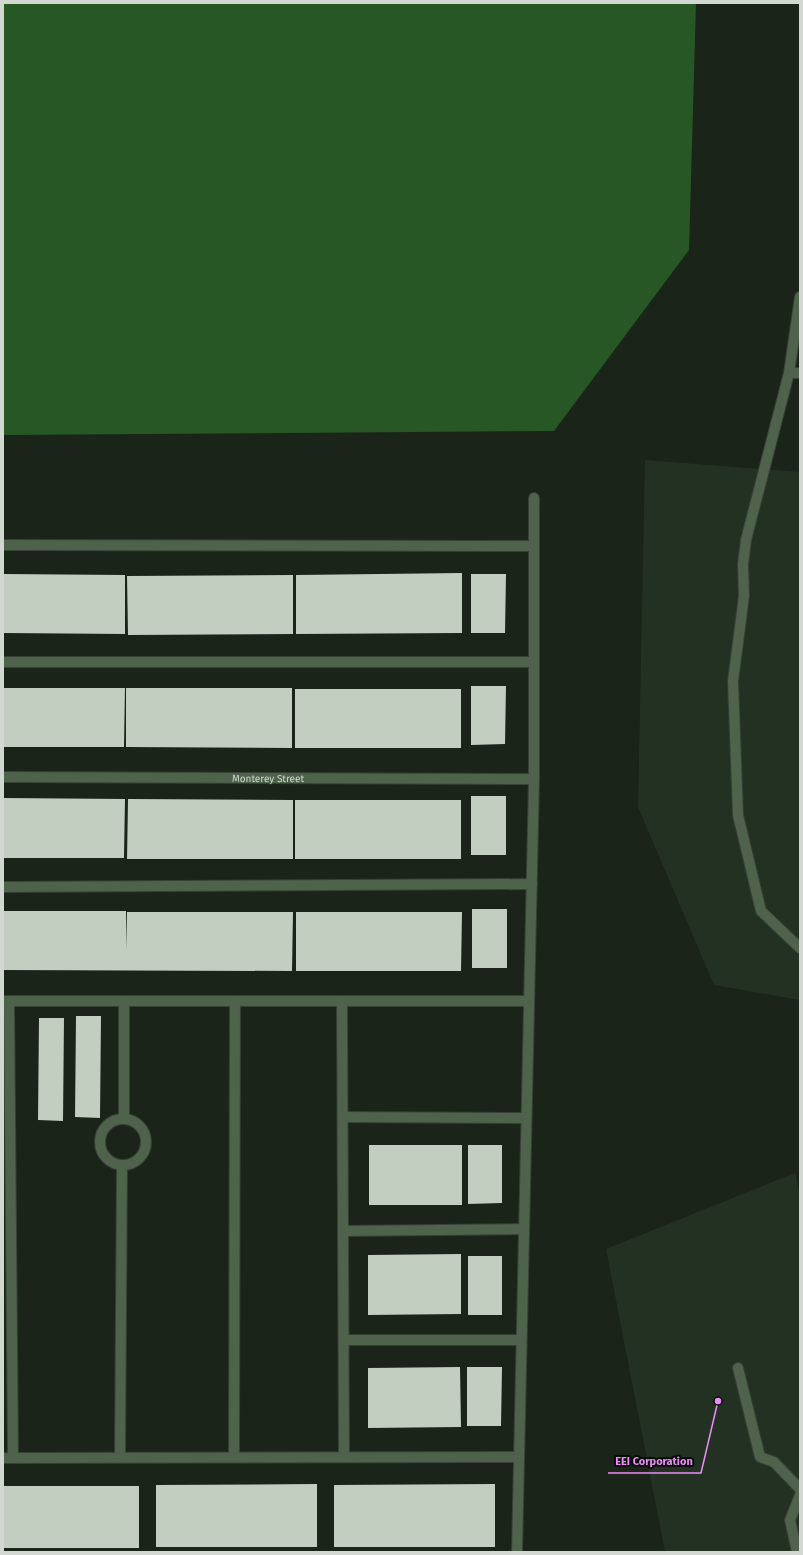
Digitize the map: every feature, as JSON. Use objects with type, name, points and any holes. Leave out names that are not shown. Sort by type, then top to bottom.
[{"type":"street","points":[[800,298],[789,373],[746,540],[743,564],[744,596],[733,681],[738,815],[761,911],[800,948]]},
{"type":"street","points":[[789,373],[800,373]]},
{"type":"street","points":[[517,1552],[534,778],[534,498]]},
{"type":"street","points":[[3,545],[533,546]]},
{"type":"street","points":[[3,662],[533,662]]},
{"type":"street","name":"Monterey Street","points":[[3,777],[534,778]]},
{"type":"street","points":[[3,887],[532,884]]},
{"type":"street","points":[[519,1457],[8,1458],[6,1001],[529,1001]]},
{"type":"street","points":[[124,1001],[124,1119]]},
{"type":"street","points":[[234,1457],[235,1001]]},
{"type":"street","points":[[342,1001],[344,1457]]},
{"type":"street","points":[[343,1118],[526,1118]]},
{"type":"street","points":[[124,1119],[132,1120],[144,1131],[146,1147],[137,1161],[122,1165],[114,1163],[102,1152],[100,1137],[103,1130],[109,1124],[124,1119]]},
{"type":"street","points":[[120,1457],[122,1165]]},
{"type":"street","points":[[343,1231],[523,1229]]},
{"type":"street","points":[[344,1340],[521,1340]]},
{"type":"street","points":[[738,1368],[760,1457],[774,1462],[800,1489]]},
{"type":"street","points":[[797,1552],[790,1520],[800,1495]]},
{"type":"shaded area","points":[[645,460],[800,472],[800,1000],[714,985],[638,807]]},
{"type":"shaded area","points":[[795,1173],[800,1194],[800,1552],[665,1552],[606,1249]]},
{"type":"green space","points":[[3,3],[696,3],[689,250],[554,431],[3,435]]},
{"type":"building","points":[[462,573],[462,633],[296,634],[296,575]]},
{"type":"building","points":[[3,574],[125,575],[125,634],[3,633]]},
{"type":"building","points":[[471,574],[506,574],[505,633],[471,633]]},
{"type":"building","points":[[293,575],[293,634],[128,635],[127,576]]},
{"type":"building","points":[[471,686],[506,686],[505,744],[471,745]]},
{"type":"building","points":[[3,688],[125,688],[124,747],[3,747]]},
{"type":"building","points":[[126,688],[292,688],[292,748],[126,747]]},
{"type":"building","points":[[295,689],[461,689],[461,748],[295,748]]},
{"type":"building","points":[[471,796],[506,796],[506,855],[471,855]]},
{"type":"building","points":[[3,798],[125,799],[124,858],[3,858]]},
{"type":"building","points":[[128,799],[293,800],[293,859],[127,859]]},
{"type":"building","points":[[295,800],[461,800],[461,859],[295,859]]},
{"type":"building","points":[[472,909],[507,909],[507,968],[472,968]]},
{"type":"building","points":[[3,911],[126,911],[127,950],[127,912],[293,912],[292,971],[3,970]]},
{"type":"building","points":[[296,912],[462,912],[461,971],[296,971]]},
{"type":"building","points":[[76,1016],[101,1016],[100,1118],[75,1117]]},
{"type":"building","points":[[39,1018],[64,1018],[63,1121],[38,1120]]},
{"type":"building","points":[[369,1145],[462,1145],[462,1205],[369,1205]]},
{"type":"building","points":[[468,1145],[502,1145],[502,1203],[468,1204]]},
{"type":"building","points":[[461,1254],[461,1314],[368,1315],[368,1255]]},
{"type":"building","points":[[468,1256],[502,1256],[502,1315],[468,1315]]},
{"type":"building","points":[[460,1367],[461,1427],[368,1428],[368,1368]]},
{"type":"building","points":[[467,1367],[502,1367],[501,1426],[467,1426]]},
{"type":"building","points":[[317,1484],[317,1547],[156,1547],[156,1485]]},
{"type":"building","points":[[495,1484],[495,1547],[334,1547],[334,1485]]},
{"type":"building","points":[[3,1486],[139,1486],[139,1548],[3,1548]]},
{"type":"place","name":"EEI Corporation","points":[[718,1401]]}]
